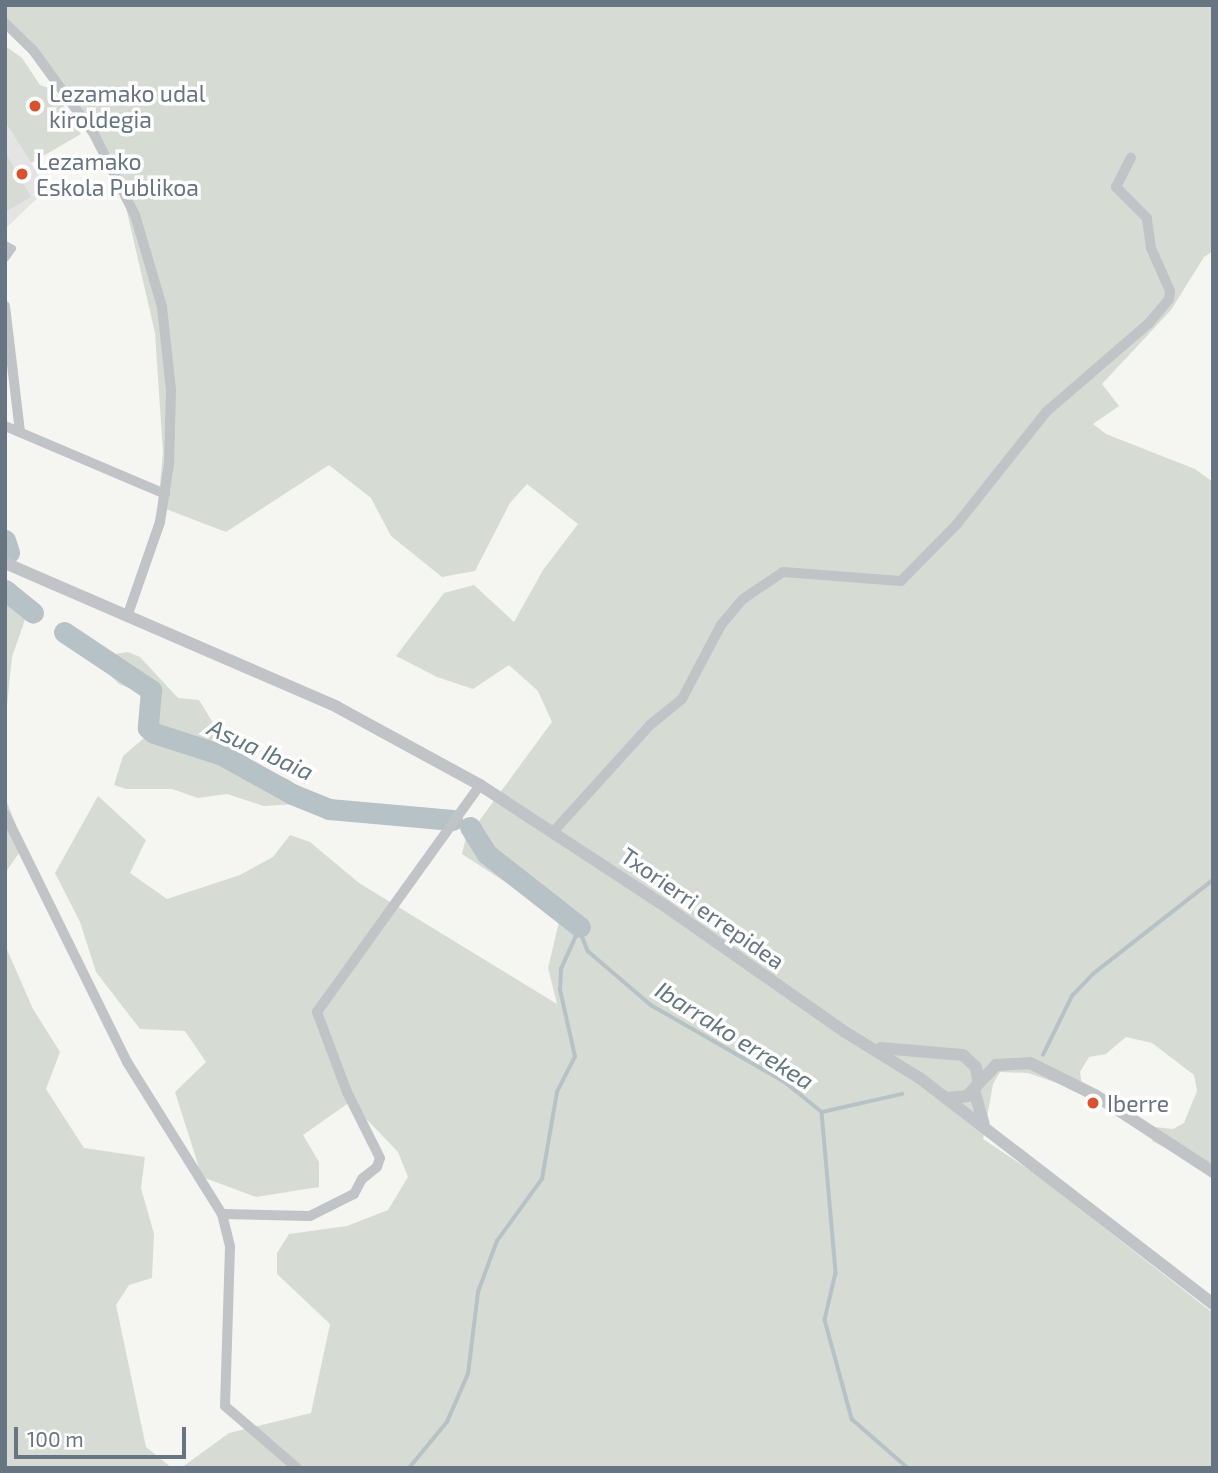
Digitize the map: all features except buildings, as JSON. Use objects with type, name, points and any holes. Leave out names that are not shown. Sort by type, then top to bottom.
[{"type":"street","points":[[5,23],[56,78],[94,134],[130,205],[152,263],[171,390],[165,494],[146,567],[128,614]]},
{"type":"street","points":[[554,832],[650,725],[682,699],[721,625],[743,599],[783,572],[901,581],[957,524],[1045,412],[1149,323],[1169,299],[1170,290],[1151,247],[1147,218],[1116,187],[1131,158]]},
{"type":"street","points":[[5,244],[12,248],[5,258]]},
{"type":"street","points":[[5,306],[20,432]]},
{"type":"street","points":[[5,426],[165,494]]},
{"type":"street","name":"Txorierri errepidea","points":[[5,563],[128,614],[337,707],[480,785],[921,1079],[1213,1304]]},
{"type":"street","points":[[222,1214],[310,1216],[355,1194],[362,1180],[377,1167],[380,1158],[347,1092],[317,1012],[480,785]]},
{"type":"street","points":[[5,814],[127,1062],[222,1214],[230,1247],[225,1406],[297,1468]]},
{"type":"street","points":[[867,1044],[925,1053],[963,1055],[976,1067],[976,1085],[986,1127]]},
{"type":"street","points":[[921,1079],[917,1066],[925,1053]]},
{"type":"street","points":[[943,1097],[959,1100],[1004,1062],[1036,1065],[1095,1095],[1213,1172]]},
{"type":"shaded area","points":[[5,5],[1213,5],[1213,251],[1204,257],[1171,310],[1102,384],[1119,406],[1093,424],[1106,434],[1195,469],[1213,482],[1213,1173],[1152,1141],[1154,1127],[1173,1129],[1184,1123],[1197,1091],[1194,1075],[1152,1043],[1126,1037],[1106,1054],[1089,1057],[1080,1072],[1083,1092],[1028,1073],[1000,1072],[993,1084],[983,1139],[1034,1173],[1213,1313],[1213,1468],[181,1468],[229,1433],[311,1413],[330,1324],[277,1274],[277,1253],[289,1234],[347,1226],[388,1210],[408,1177],[398,1152],[350,1102],[303,1135],[319,1162],[319,1187],[256,1197],[202,1177],[175,1092],[206,1062],[185,1031],[140,1029],[96,972],[80,922],[55,873],[98,796],[146,840],[130,873],[167,899],[240,875],[273,857],[290,835],[310,842],[359,883],[557,1004],[548,968],[560,918],[462,854],[468,828],[479,821],[552,722],[538,691],[509,665],[473,689],[437,677],[396,656],[444,593],[474,585],[514,622],[543,570],[578,524],[527,484],[510,503],[475,571],[442,577],[391,536],[371,498],[329,465],[226,532],[158,506],[163,452],[155,333],[121,186],[81,109],[28,38],[5,20]]},
{"type":"shaded area","name":"Lezamako udal kiroldegia","points":[[5,46],[22,58],[40,85],[54,90],[81,134],[31,163],[5,122]]},
{"type":"shaded area","name":"Lezamako Eskola Publikoa","points":[[5,122],[47,189],[5,229]]},
{"type":"shaded area","points":[[5,152],[31,197],[5,212]]},
{"type":"shaded area","points":[[5,594],[28,611],[12,657],[5,725]]},
{"type":"shaded area","points":[[128,652],[140,657],[178,698],[199,700],[213,723],[234,739],[253,764],[290,780],[310,797],[295,804],[264,806],[227,794],[198,798],[172,789],[126,789],[114,785],[123,756],[150,733],[145,724],[148,696],[119,684],[108,673],[108,662],[115,654]]},
{"type":"shaded area","points":[[5,797],[24,846],[5,873]]},
{"type":"shaded area","points":[[5,945],[33,1009],[60,1052],[46,1089],[84,1148],[145,1157],[141,1188],[154,1234],[152,1278],[129,1285],[116,1305],[146,1447],[172,1468],[5,1468]]},
{"type":"waterway","name":"Asua Ibaia","points":[[5,540],[9,552]]},
{"type":"waterway","name":"Asua Ibaia","points":[[5,590],[33,613]]},
{"type":"waterway","name":"Asua Ibaia","points":[[64,632],[151,690],[148,728],[154,733],[222,755],[292,794],[329,809],[453,820]]},
{"type":"waterway","name":"Asua Ibaia","points":[[470,827],[487,854],[580,927]]},
{"type":"waterway","name":"Ibarrako errekea","points":[[1043,1055],[1072,996],[1093,974],[1213,880]]},
{"type":"waterway","points":[[409,1468],[447,1422],[468,1374],[478,1292],[497,1241],[542,1179],[557,1092],[575,1057],[560,990],[561,969],[580,927]]},
{"type":"waterway","name":"Ibarrako errekea","points":[[580,931],[588,951],[651,1005],[785,1082],[822,1112],[902,1094]]},
{"type":"waterway","points":[[822,1112],[836,1273],[825,1320],[852,1419],[908,1468]]},
{"type":"place","name":"Lezamako udal kiroldegia","points":[[35,106]]},
{"type":"place","name":"Lezamako Eskola Publikoa","points":[[22,174]]},
{"type":"place","name":"Iberre","points":[[1093,1103]]}]
